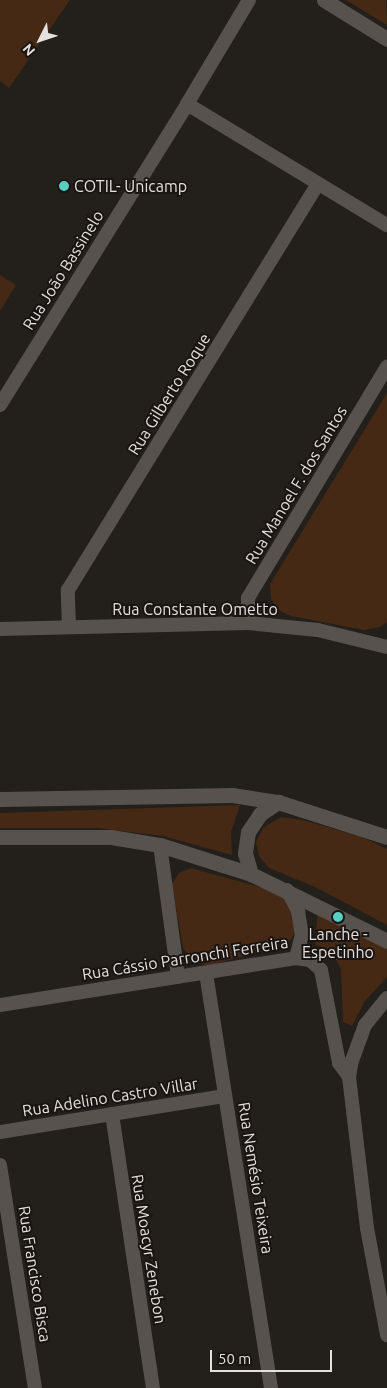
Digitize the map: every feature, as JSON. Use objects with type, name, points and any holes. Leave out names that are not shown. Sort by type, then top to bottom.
[{"type":"main road","points":[[324,0],[387,39]]},
{"type":"main road","points":[[0,799],[232,795],[278,802],[387,837]]},
{"type":"main road","points":[[251,874],[246,853],[248,832],[260,814],[278,802]]},
{"type":"main road","points":[[0,837],[111,837],[160,845],[251,874],[287,890],[387,941]]},
{"type":"street","name":"Rua João Bassinelo","points":[[0,405],[187,104],[249,0]]},
{"type":"street","points":[[187,104],[387,225]]},
{"type":"street","name":"Rua Gilberto Roque","points":[[69,627],[68,590],[318,184]]},
{"type":"street","name":"Rua Manoel F. dos Santos","points":[[248,624],[248,598],[387,367]]},
{"type":"street","name":"Rua Constante Ometto","points":[[0,629],[248,624],[318,630],[387,647]]},
{"type":"street","points":[[160,845],[178,977]]},
{"type":"street","points":[[287,890],[298,911],[302,935],[296,958]]},
{"type":"street","name":"Rua Cássio Parronchi Ferreira","points":[[0,1005],[296,958],[310,960],[321,970],[339,1063],[349,1077]]},
{"type":"street","name":"Rua Nemésio Teixeira","points":[[206,973],[271,1388]]},
{"type":"street","points":[[387,998],[365,1025],[352,1060],[349,1077],[367,1228],[382,1283],[387,1335]]},
{"type":"street","name":"Rua Adelino Castro Villar","points":[[0,1132],[226,1096]]},
{"type":"street","name":"Rua Moacyr Zenebon","points":[[112,1114],[153,1388]]},
{"type":"street","name":"Rua Francisco Bisca","points":[[0,1165],[35,1388]]},
{"type":"shaded area","points":[[0,0],[70,0],[9,88],[0,81]]},
{"type":"shaded area","points":[[346,0],[386,0],[387,25]]},
{"type":"shaded area","points":[[0,275],[16,285],[0,311]]},
{"type":"shaded area","points":[[387,393],[387,622],[380,627],[364,630],[291,616],[280,611],[271,599],[270,584]]},
{"type":"shaded area","points":[[240,805],[231,832],[232,855],[163,836],[98,828],[0,828],[0,813]]},
{"type":"shaded area","points":[[281,817],[303,820],[362,837],[387,849],[387,925],[315,887],[269,868],[259,856],[256,842],[264,827]]},
{"type":"shaded area","points":[[191,868],[271,890],[288,900],[296,928],[292,938],[286,945],[207,966],[197,962],[183,948],[172,884],[179,873]]},
{"type":"shaded area","points":[[318,909],[354,927],[387,949],[387,977],[365,1001],[352,1026],[343,1022],[341,969],[335,958],[326,949],[315,944]]},
{"type":"place","name":"COTIL- Unicamp","points":[[64,186]]},
{"type":"place","name":"Lanche - Espetinho","points":[[338,917]]}]
